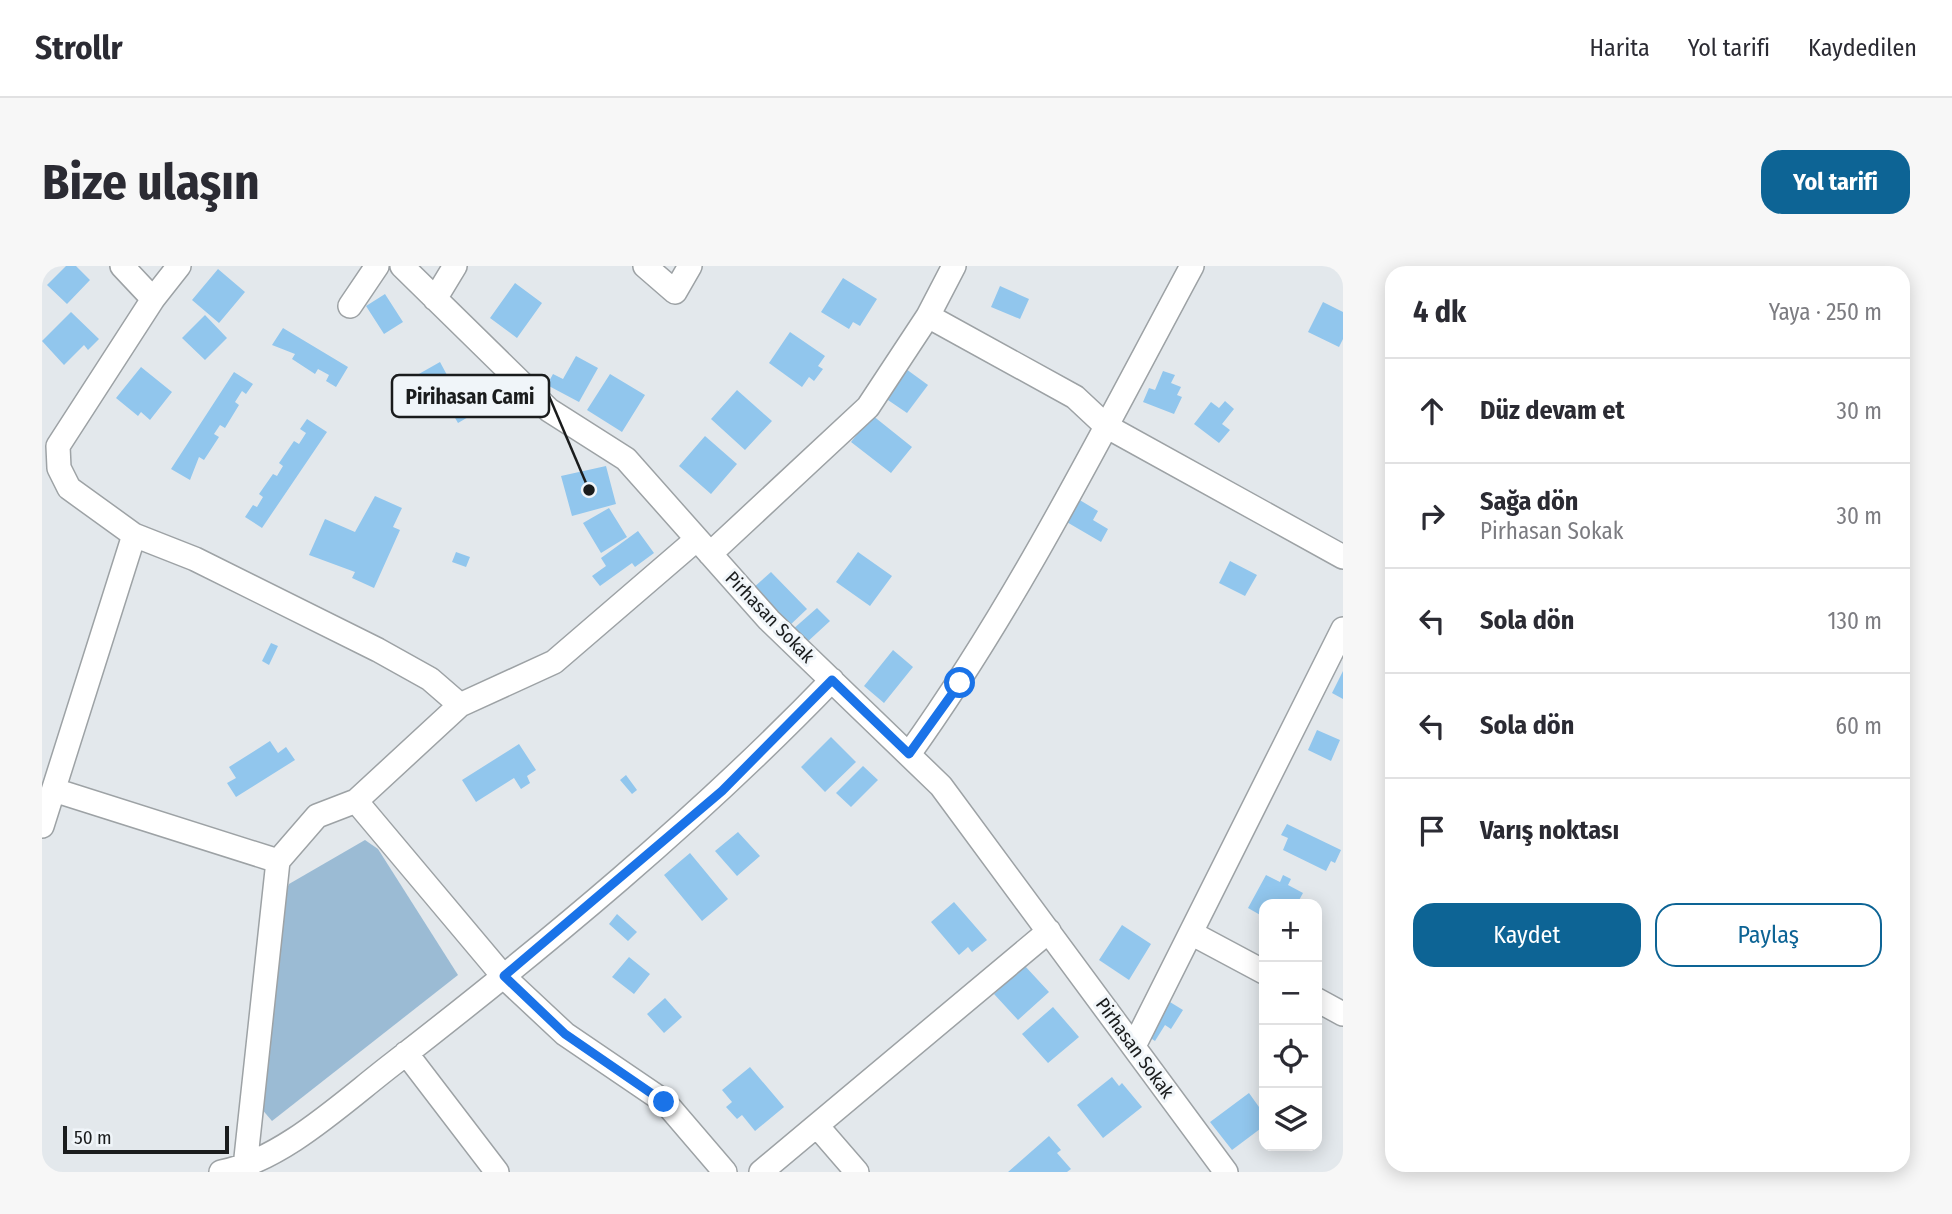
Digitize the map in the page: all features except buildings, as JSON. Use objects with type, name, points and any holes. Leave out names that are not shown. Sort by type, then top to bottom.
[{"type":"street","points":[[122,266],[153,299]]},
{"type":"street","points":[[179,266],[153,299],[58,446],[59,468],[69,488],[134,535],[195,559],[378,650],[430,679],[460,705]]},
{"type":"street","points":[[350,306],[377,266]]},
{"type":"street","name":"Pirhasan Sokak","points":[[402,266],[549,410],[626,459],[769,620],[941,786],[1226,1172]]},
{"type":"street","points":[[435,299],[455,266]]},
{"type":"street","points":[[645,266],[675,292],[690,266]]},
{"type":"street","points":[[246,1170],[278,861],[317,816],[356,801],[460,705],[554,662],[704,547],[868,407],[928,316],[954,266]]},
{"type":"street","points":[[909,754],[960,683],[1106,426],[1192,266]]},
{"type":"street","points":[[928,316],[1076,397],[1106,426],[1343,557]]},
{"type":"street","points":[[42,826],[134,535]]},
{"type":"street","points":[[1134,1046],[1343,629]]},
{"type":"street","points":[[220,1172],[246,1170],[267,1157],[504,976],[722,791],[832,680]]},
{"type":"street","points":[[54,790],[278,861]]},
{"type":"street","points":[[356,801],[504,976],[565,1034],[664,1102],[725,1172]]},
{"type":"street","points":[[761,1172],[1049,931]]},
{"type":"street","points":[[1191,933],[1259,969]]},
{"type":"street","points":[[1322,1003],[1343,1014]]},
{"type":"street","points":[[406,1053],[498,1172]]},
{"type":"street","points":[[818,1127],[857,1172]]},
{"type":"shaded area","points":[[365,840],[378,849],[458,975],[272,1121],[260,1107],[282,899],[289,884]]},
{"type":"place","name":"Pirihasan Cami","points":[[589,490]]},
{"type":"route","points":[[664,1102],[565,1034],[504,976],[722,791],[832,680],[909,754],[960,683]]}]
